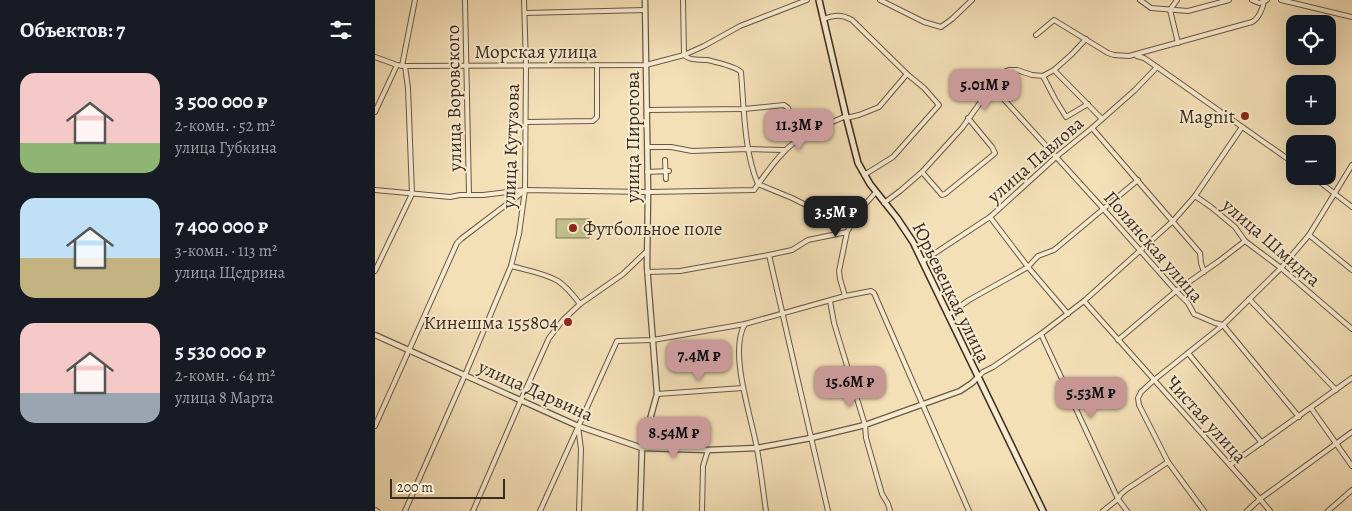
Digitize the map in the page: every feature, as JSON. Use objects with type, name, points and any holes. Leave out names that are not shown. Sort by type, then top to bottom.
[{"type":"main road","name":"Юрьевецкая улица","points":[[819,0],[846,117],[857,158],[864,175],[906,230],[923,261],[1043,511]]},
{"type":"street","points":[[375,271],[412,194],[409,88],[404,66],[415,0]]},
{"type":"street","name":"улица Воровского","points":[[465,0],[469,194]]},
{"type":"street","name":"улица Кутузова","points":[[405,511],[511,266],[519,234],[525,190],[526,65],[524,0]]},
{"type":"street","name":"улица Пирогова","points":[[640,511],[642,448],[657,394],[646,252],[648,192],[645,0]]},
{"type":"street","points":[[683,0],[684,55],[740,26],[807,0]]},
{"type":"street","points":[[881,0],[924,22],[941,26],[952,19],[972,0]]},
{"type":"street","points":[[1140,0],[1151,8],[1170,10],[1193,10],[1229,0]]},
{"type":"street","points":[[1146,5],[1149,0]]},
{"type":"street","points":[[1177,0],[1170,10],[1178,43]]},
{"type":"street","points":[[1252,0],[1259,3],[1266,1]]},
{"type":"street","points":[[1281,0],[1352,17]]},
{"type":"street","points":[[1305,6],[1309,0]]},
{"type":"street","points":[[1036,36],[1054,20],[1114,55],[1129,56],[1256,20],[1266,1]]},
{"type":"street","points":[[525,14],[645,10]]},
{"type":"street","points":[[823,19],[844,16],[851,20],[924,88],[939,105],[893,157],[864,175]]},
{"type":"street","points":[[884,202],[901,191],[922,172],[962,128],[999,76],[1009,70],[1017,70],[1043,76],[1054,70],[1086,39]]},
{"type":"street","name":"Морская улица","points":[[375,57],[404,66],[646,65],[684,55],[688,58],[709,61],[740,70],[748,149],[752,171],[758,184]]},
{"type":"street","points":[[1134,55],[1144,58],[1157,66],[1286,158]]},
{"type":"street","points":[[375,112],[397,65]]},
{"type":"street","points":[[526,122],[596,120],[597,65]]},
{"type":"street","name":"улица Павлова","points":[[923,261],[990,216],[1135,90],[1157,66]]},
{"type":"street","points":[[1054,70],[1102,119]]},
{"type":"street","points":[[375,190],[450,197],[525,190],[648,192],[754,190],[776,158],[784,150],[811,131],[846,117],[859,115],[879,106],[907,74]]},
{"type":"street","points":[[1043,76],[1066,117],[1088,104]]},
{"type":"street","name":"Полянская улица","points":[[991,88],[999,94],[1176,291],[1189,303],[1195,314],[1215,323],[1223,324]]},
{"type":"street","points":[[647,110],[744,109],[787,106],[796,124],[806,134]]},
{"type":"street","points":[[922,172],[942,195],[995,153],[968,118]]},
{"type":"street","points":[[978,377],[1068,314],[1173,221],[1195,196],[1242,127]]},
{"type":"street","points":[[1092,128],[1200,252],[1204,272]]},
{"type":"street","points":[[647,147],[671,147],[692,151],[784,150]]},
{"type":"street","points":[[665,160],[666,179]]},
{"type":"street","points":[[1204,511],[1168,462],[1139,405],[1138,398],[1141,392],[1154,380],[1223,324],[1281,268],[1309,236],[1352,165]]},
{"type":"street","points":[[647,172],[667,171]]},
{"type":"street","points":[[948,315],[969,300],[1028,267],[1038,256],[1054,250],[1139,180]]},
{"type":"street","points":[[758,184],[806,205],[860,210]]},
{"type":"street","points":[[1324,185],[1352,207]]},
{"type":"street","points":[[375,426],[457,243],[525,190]]},
{"type":"street","points":[[845,296],[839,272],[847,232],[860,210],[876,192]]},
{"type":"street","name":"улица Шмидта","points":[[1195,196],[1235,226],[1245,240],[1352,329]]},
{"type":"street","points":[[990,216],[1028,267],[1068,314]]},
{"type":"street","points":[[647,272],[685,270],[769,255],[792,250],[808,240],[847,232]]},
{"type":"street","points":[[1309,236],[1352,270]]},
{"type":"street","points":[[1118,340],[1176,291],[1245,240]]},
{"type":"street","points":[[473,511],[549,338],[563,320],[581,304],[623,274],[646,252]]},
{"type":"street","points":[[769,255],[828,511]]},
{"type":"street","points":[[511,266],[545,275],[557,281],[568,289],[581,304]]},
{"type":"street","points":[[541,511],[617,341],[653,340],[745,324],[845,296],[873,291],[969,511]]},
{"type":"street","points":[[1249,299],[1337,390]]},
{"type":"street","points":[[830,301],[834,323],[865,425],[866,438],[882,494],[889,504],[890,511]]},
{"type":"street","name":"Чистая улица","points":[[1084,301],[1270,511]]},
{"type":"street","points":[[745,324],[741,330],[739,346],[743,388],[757,448],[766,511]]},
{"type":"street","points":[[1223,324],[1299,417]]},
{"type":"street","points":[[1041,334],[1118,499],[1127,511]]},
{"type":"street","name":"улица Дарвина","points":[[375,336],[578,426],[642,448],[707,450],[757,448],[811,438],[865,425],[923,405],[960,391],[978,377]]},
{"type":"street","points":[[1188,353],[1262,443]]},
{"type":"street","points":[[1230,466],[1352,378]]},
{"type":"street","points":[[657,394],[743,388]]},
{"type":"street","points":[[1311,408],[1352,466]]},
{"type":"street","points":[[578,426],[581,449],[579,511]]},
{"type":"street","points":[[1247,511],[1352,432]]},
{"type":"street","points":[[703,511],[703,466],[707,450]]},
{"type":"street","points":[[1103,511],[1118,499],[1127,488],[1168,462]]},
{"type":"street","points":[[1328,511],[1352,490]]},
{"type":"green space","name":"Футбольное поле","points":[[556,219],[590,219],[589,238],[556,238]]},
{"type":"place","name":"Magnit","points":[[1245,116]]},
{"type":"place","name":"Футбольное поле","points":[[573,228]]},
{"type":"place","name":"Кинешма 155804","points":[[568,322]]}]
